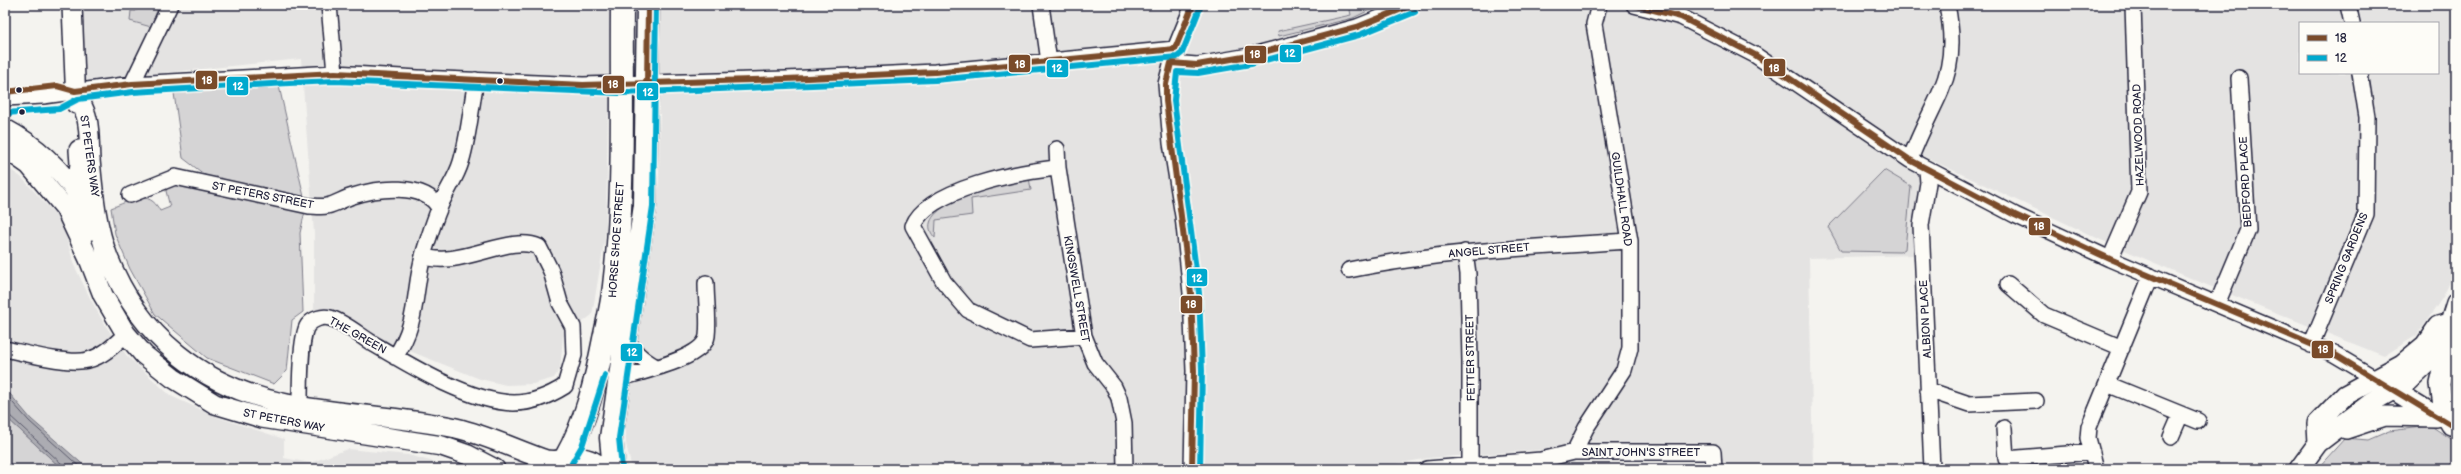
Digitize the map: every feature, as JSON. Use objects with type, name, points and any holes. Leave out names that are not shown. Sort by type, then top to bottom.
[{"type":"highway","name":"HORSE SHOE STREET","points":[[557,463],[575,443],[595,381],[614,286],[620,213],[622,5]]},
{"type":"highway","name":"HORSE SHOE STREET","points":[[614,469],[611,438],[618,379],[626,336],[645,205],[648,5]]},
{"type":"highway","points":[[557,463],[587,461],[601,469]]},
{"type":"main road","points":[[72,5],[75,91]]},
{"type":"main road","name":"ST PETERS WAY","points":[[75,91],[80,164],[76,192],[86,252],[103,295],[126,334],[144,355],[172,378],[215,404],[262,418],[299,425],[442,446],[490,467]]},
{"type":"main road","name":"ST PETERS WAY","points":[[75,91],[88,121],[90,159],[100,229],[108,257],[131,302],[153,334],[172,351],[195,368],[233,389],[300,406],[456,428],[557,463]]},
{"type":"main road","points":[[5,129],[37,148],[64,174],[76,192]]},
{"type":"main road","points":[[5,148],[28,165],[59,200],[65,208],[86,252]]},
{"type":"main road","name":"ST PETERS WAY","points":[[76,192],[100,229]]},
{"type":"main road","points":[[2299,469],[2325,438],[2372,402],[2392,389],[2409,381],[2430,361],[2442,347],[2456,303]]},
{"type":"main road","points":[[2325,438],[2317,424],[2345,395],[2375,377],[2402,364],[2425,345],[2438,326],[2449,323]]},
{"type":"main road","points":[[2448,424],[2444,413],[2440,384],[2450,343],[2449,323]]},
{"type":"main road","points":[[2392,389],[2448,424]]},
{"type":"main road","points":[[299,425],[300,406]]},
{"type":"main road","points":[[2325,438],[2385,416],[2448,424]]},
{"type":"street","points":[[132,84],[170,5]]},
{"type":"street","points":[[328,5],[335,73]]},
{"type":"street","points":[[1041,5],[1049,62]]},
{"type":"street","points":[[1192,469],[1194,371],[1192,293],[1166,101],[1166,84],[1173,56],[1193,5]]},
{"type":"street","points":[[5,98],[43,96],[132,84],[335,73],[621,85],[919,72],[1049,62],[1173,56],[1197,65],[1249,56],[1357,27],[1412,5]]},
{"type":"street","name":"GUILDHALL ROAD","points":[[1574,452],[1586,428],[1624,370],[1630,348],[1630,241],[1594,24],[1599,5]]},
{"type":"street","points":[[1910,160],[1920,132],[1936,106],[1948,78],[1952,55],[1952,26],[1948,5]]},
{"type":"street","name":"HAZELWOOD ROAD","points":[[2110,259],[2140,192],[2133,5]]},
{"type":"street","points":[[2348,5],[2352,22]]},
{"type":"street","points":[[1643,6],[1681,16],[1755,55],[1910,160],[2015,215],[2110,259],[2334,354],[2375,377],[2392,389]]},
{"type":"street","name":"SPRING GARDENS","points":[[2311,345],[2366,214],[2367,117],[2360,74]]},
{"type":"street","name":"BEDFORD PLACE","points":[[2217,304],[2248,230],[2239,78]]},
{"type":"street","points":[[395,357],[407,340],[412,324],[423,256],[439,208],[453,183],[461,161],[476,80]]},
{"type":"street","points":[[5,92],[57,86],[75,91]]},
{"type":"street","points":[[5,105],[58,101],[75,91]]},
{"type":"street","name":"KINGSWELL STREET","points":[[1057,149],[1058,168],[1084,336],[1096,363],[1114,387],[1119,398],[1124,423],[1125,469]]},
{"type":"street","points":[[1058,168],[1043,169],[975,184],[940,201],[922,213],[916,218],[913,226],[944,282],[968,310],[1030,340],[1084,336]]},
{"type":"street","name":"ALBION PLACE","points":[[1927,170],[1928,183],[1921,225],[1932,469]]},
{"type":"street","name":"ST PETERS STREET","points":[[130,195],[175,177],[309,206],[327,206],[352,196],[373,191],[405,190],[426,195],[435,201],[439,208]]},
{"type":"street","name":"ANGEL STREET","points":[[1349,270],[1407,259],[1465,252],[1630,241]]},
{"type":"street","name":"THE GREEN","points":[[300,406],[302,349],[305,328],[314,320],[326,317],[449,386],[497,401],[513,403],[535,401],[565,386],[574,355],[573,327],[560,303],[551,271],[539,247],[525,243],[451,258],[430,259],[423,256]]},
{"type":"street","name":"FETTER STREET","points":[[1465,252],[1468,274],[1470,465]]},
{"type":"street","points":[[2096,469],[2088,438],[2089,427],[2152,276]]},
{"type":"street","points":[[618,379],[688,356],[700,349],[707,338],[706,283]]},
{"type":"street","points":[[2008,284],[2044,315],[2122,348]]},
{"type":"street","points":[[5,349],[29,354],[88,360],[107,351],[126,334]]},
{"type":"street","points":[[626,336],[630,347],[642,358],[656,367]]},
{"type":"street","points":[[2107,384],[2198,421]]},
{"type":"street","points":[[1928,390],[1969,404],[2036,401]]},
{"type":"street","points":[[2171,437],[2181,414]]},
{"type":"street","points":[[2004,428],[2006,459],[2092,452]]},
{"type":"street","name":"SAINT JOHN'S STREET","points":[[1427,469],[1541,460],[1574,452],[1713,452],[1714,469]]},
{"type":"shaded area","points":[[72,5],[2456,5],[2456,269],[2443,297],[2417,335],[2384,356],[2202,283],[2101,240],[1923,156],[1915,255],[1809,258],[1813,469],[1719,469],[1718,444],[1595,446],[1429,458],[1369,469],[632,469],[626,444],[625,402],[659,183],[660,114],[608,115],[606,232],[592,315],[563,337],[560,369],[554,378],[533,384],[506,385],[480,379],[314,313],[314,233],[301,59],[75,82]]},
{"type":"shaded area","points":[[137,5],[159,5],[151,27],[130,21],[131,11],[136,11]]},
{"type":"shaded area","points":[[1349,5],[1380,5],[1353,18],[1279,36],[1278,31],[1351,15]]},
{"type":"shaded area","points":[[279,86],[304,197],[209,178],[183,158],[174,93]]},
{"type":"shaded area","points":[[5,166],[21,177],[54,213],[64,228],[74,265],[90,298],[105,325],[127,356],[171,396],[217,417],[284,439],[284,458],[310,463],[348,449],[408,455],[460,469],[88,469],[31,419],[5,388]]},
{"type":"shaded area","points":[[1884,170],[1911,186],[1905,249],[1900,252],[1841,251],[1828,227]]},
{"type":"shaded area","points":[[1029,177],[1031,190],[971,199],[972,215],[936,220],[935,238],[930,226],[935,215],[947,205],[984,190]]},
{"type":"shaded area","points":[[180,182],[305,211],[300,233],[303,312],[292,320],[287,371],[274,384],[207,358],[155,314],[130,269],[115,234],[111,208],[138,198],[145,198],[156,204],[160,211],[170,207],[166,191],[168,186]]},
{"type":"shaded area","points":[[5,416],[62,469],[5,469]]},
{"type":"shaded area","points":[[2431,426],[2456,442],[2456,469],[2317,469],[2345,438],[2368,440],[2389,431]]},
{"type":"water","points":[[5,388],[31,419],[88,469],[62,469],[5,416]]},
{"type":"transit line","name":"18","points":[[647,84],[648,5]]},
{"type":"transit line","name":"12","points":[[622,468],[619,438],[653,206],[656,5]]},
{"type":"transit line","name":"18","points":[[5,92],[57,86],[75,91],[132,84],[335,73],[583,85],[786,79],[935,72],[1175,49],[1193,5]]},
{"type":"transit line","name":"18","points":[[1192,469],[1194,371],[1191,293],[1166,101],[1166,84],[1171,63],[1197,65],[1249,56],[1357,27],[1412,5]]},
{"type":"transit line","name":"18","points":[[1634,5],[1681,17],[1755,55],[1910,160],[2015,215],[2110,259],[2334,354],[2456,428]]},
{"type":"transit line","name":"12","points":[[6,113],[59,109],[78,99],[133,92],[335,81],[621,93],[935,80],[1177,57],[1182,53],[1200,8]]},
{"type":"transit line","name":"12","points":[[1200,469],[1202,371],[1199,293],[1174,100],[1177,72],[1198,73],[1251,64],[1359,35],[1415,12]]},
{"type":"transit line","name":"12","points":[[572,463],[582,446],[605,375]]}]
